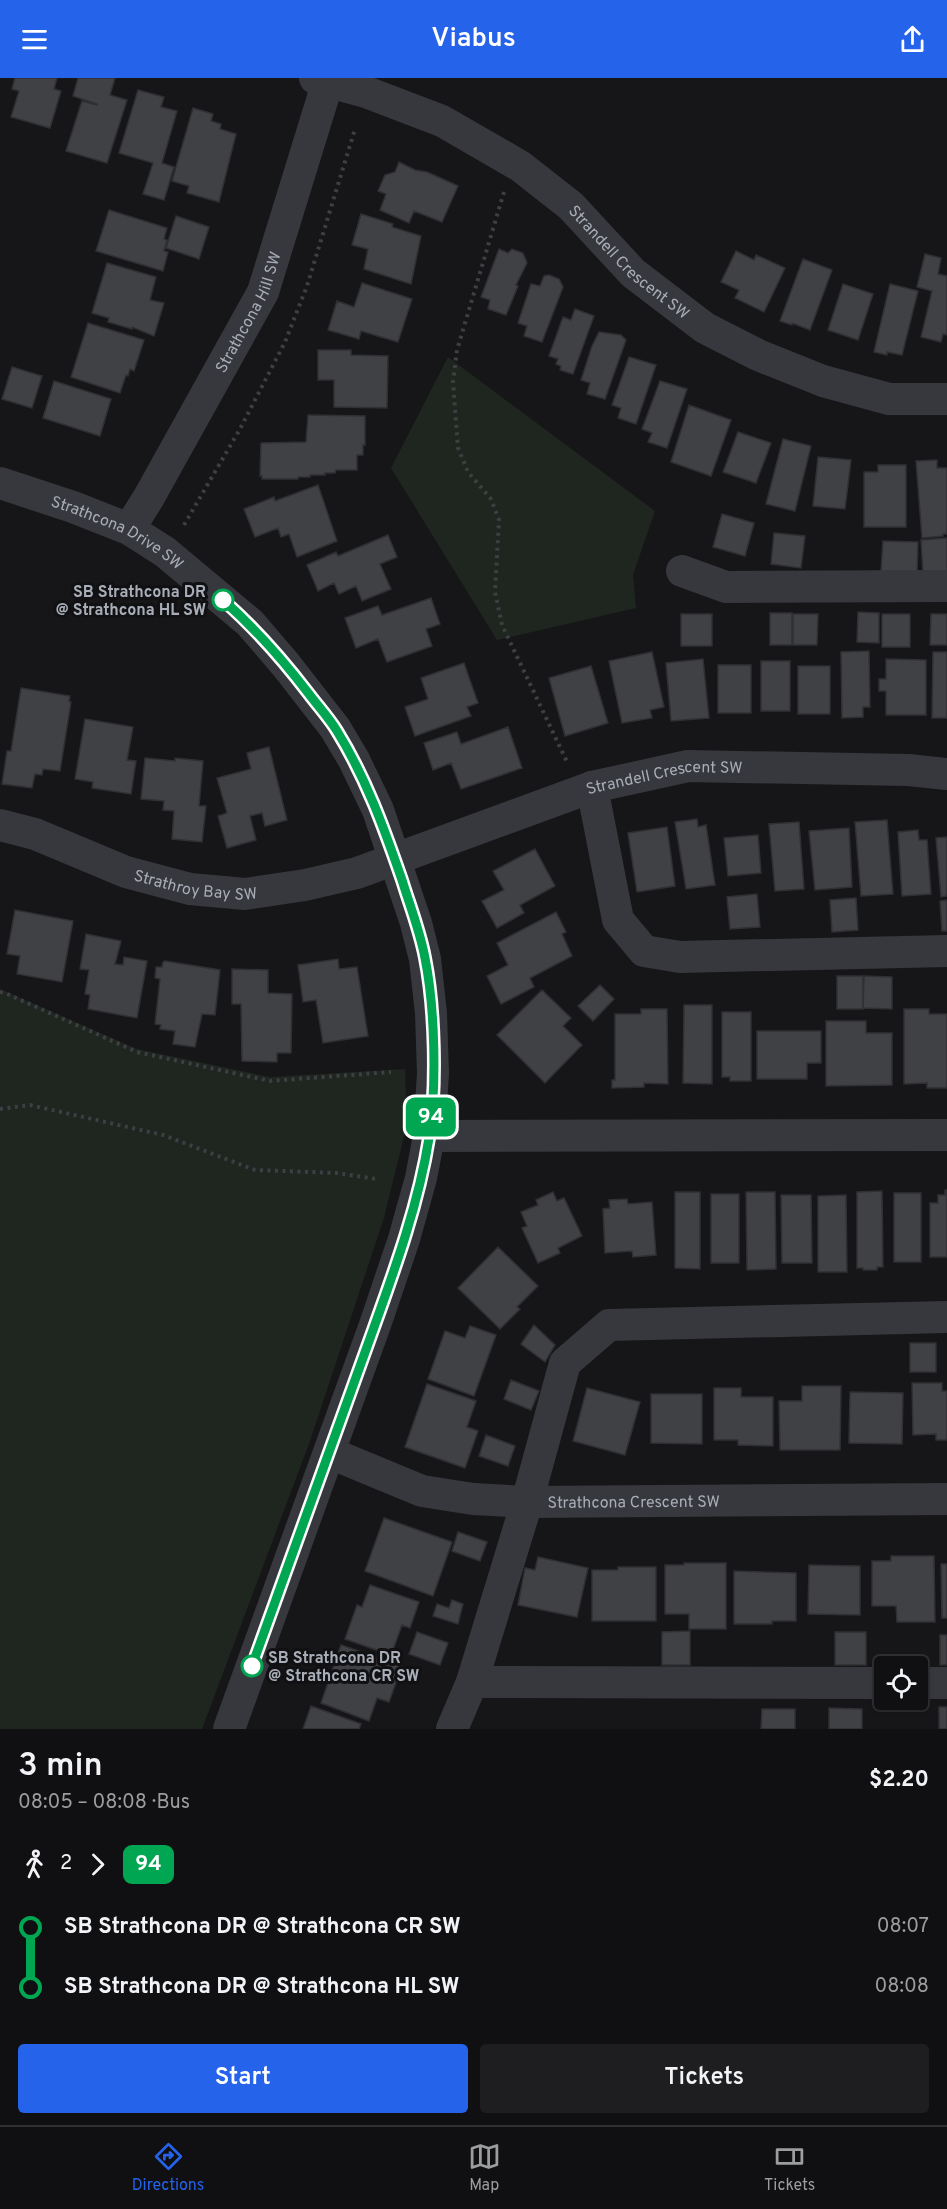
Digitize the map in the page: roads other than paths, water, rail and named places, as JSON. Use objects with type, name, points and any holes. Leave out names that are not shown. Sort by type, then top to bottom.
[{"type":"street","name":"Strandell Crescent SW","points":[[324,79],[442,121],[515,163],[571,206],[633,273],[705,328],[758,356],[822,381],[889,399],[947,399]]},
{"type":"street","name":"Strathcona Hill SW","points":[[129,530],[263,292],[324,79]]},
{"type":"street","name":"Strathcona Drive SW","points":[[0,483],[73,507],[129,530],[165,552],[250,623],[286,664],[335,728],[354,760],[378,810],[416,923],[425,959],[431,1012],[433,1073],[429,1136],[421,1178],[404,1239],[330,1453],[229,1729]]},
{"type":"street","points":[[682,571],[726,587],[947,586]]},
{"type":"street","name":"Strandell Crescent SW","points":[[395,860],[440,841],[592,787],[688,766],[947,774]]},
{"type":"street","points":[[592,787],[618,920],[644,951],[680,957],[947,951]]},
{"type":"street","name":"Strathroy Bay SW","points":[[0,825],[35,834],[126,872],[190,889],[245,894],[305,885],[357,873],[395,860]]},
{"type":"street","points":[[429,1136],[947,1135]]},
{"type":"street","points":[[452,1729],[472,1682],[528,1502],[565,1363],[609,1325],[947,1317]]},
{"type":"street","name":"Strathcona Crescent SW","points":[[330,1453],[422,1491],[473,1498],[528,1502],[947,1499]]},
{"type":"street","points":[[472,1682],[874,1683]]},
{"type":"street","points":[[928,1683],[947,1683]]},
{"type":"place","name":"SB Strathcona DR @ Strathcona HL SW","points":[[223,600]]},
{"type":"place","name":"SB Strathcona DR @ Strathcona CR SW","points":[[252,1666]]}]
